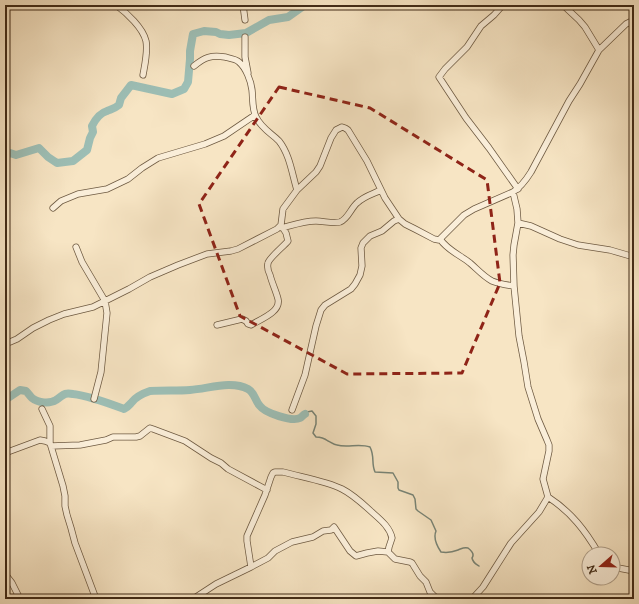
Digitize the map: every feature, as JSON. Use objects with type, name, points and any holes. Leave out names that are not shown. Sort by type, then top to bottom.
[{"type":"street","points":[[116,5],[129,16],[144,35],[146,49],[143,75]]},
{"type":"street","points":[[243,5],[245,20]]},
{"type":"street","points":[[472,599],[482,587],[511,543],[539,512],[548,497],[543,479],[550,451],[549,445],[538,419],[528,387],[516,319],[513,250],[518,223],[516,190],[489,148],[466,118],[439,77],[467,47],[481,26],[494,15],[502,5]]},
{"type":"street","points":[[563,5],[585,27],[599,50]]},
{"type":"street","points":[[217,325],[242,319],[248,324],[252,324],[271,314],[277,308],[279,304],[278,298],[267,267],[269,259],[288,241],[286,233],[282,227],[283,209],[297,190],[316,172],[336,130],[342,127],[348,130],[399,219],[415,230],[437,240],[440,239],[464,216],[474,209],[516,190],[524,182],[531,172],[569,100],[580,84],[599,50],[626,24],[634,20]]},
{"type":"street","points":[[245,37],[245,57],[252,89],[254,115],[285,149],[297,190]]},
{"type":"street","points":[[194,66],[207,57],[221,56],[231,58],[239,61],[250,81]]},
{"type":"street","points":[[53,208],[61,201],[78,194],[107,189],[117,185],[158,158],[205,144],[224,136],[254,115]]},
{"type":"street","points":[[5,342],[10,342],[17,339],[33,328],[64,314],[93,307],[150,277],[178,265],[207,254],[238,249],[277,228],[316,221],[340,222],[363,198],[382,190]]},
{"type":"street","points":[[292,410],[305,375],[321,310],[325,305],[351,289],[355,284],[360,275],[362,266],[361,248],[363,243],[370,236],[382,231],[394,221],[399,219]]},
{"type":"street","points":[[518,223],[531,226],[578,245],[610,250],[634,257]]},
{"type":"street","points":[[440,239],[446,246],[469,262],[486,277],[499,283],[514,286]]},
{"type":"street","points":[[76,247],[82,262],[105,300],[107,314],[101,372],[94,399]]},
{"type":"street","points":[[42,409],[50,426],[50,445],[63,486],[65,506],[70,528],[96,599]]},
{"type":"street","points":[[5,453],[40,440],[46,441],[50,445],[80,445],[106,440],[113,437],[136,437],[140,436],[150,428],[153,428],[185,441],[221,463],[228,469],[267,490]]},
{"type":"street","points":[[252,567],[246,542],[247,536],[273,473],[275,472],[283,472],[333,485],[343,490],[364,505],[387,527],[392,538],[388,552]]},
{"type":"street","points":[[548,497],[559,504],[578,523],[594,546]]},
{"type":"street","points":[[193,599],[216,584],[268,558],[292,542],[313,537],[323,531],[331,530],[334,527],[350,551],[356,556],[378,551],[388,552],[395,559],[412,563],[420,576],[426,582],[430,592],[439,599]]},
{"type":"street","points":[[621,569],[634,571]]},
{"type":"street","points":[[5,574],[12,583],[20,599]]},
{"type":"highlighted area","points":[[279,87],[370,108],[487,180],[500,283],[462,373],[347,374],[240,316],[199,204]]},
{"type":"waterway","points":[[5,156],[10,153],[16,155],[39,148],[57,163],[73,161],[87,150],[93,132],[92,126],[96,119],[102,113],[119,105],[121,98],[131,85],[172,94],[184,89],[188,82],[190,51],[193,34],[204,31],[229,35],[246,33],[269,20],[288,17],[305,5]]},
{"type":"waterway","points":[[5,400],[20,390],[26,391],[37,401],[51,402],[63,395],[70,394],[92,398],[124,409],[138,397],[150,391],[190,390],[234,385],[248,389],[254,395],[260,406],[273,414],[291,419],[300,418],[305,414]]},
{"type":"waterway","points":[[305,414],[312,411],[316,416],[316,424],[313,433],[316,437],[324,438],[336,445],[362,445],[370,447],[375,472],[393,473],[398,482],[399,490],[413,495],[416,509],[431,520],[436,531],[436,542],[441,552],[450,552],[468,548],[473,553],[473,561],[479,566]]}]
